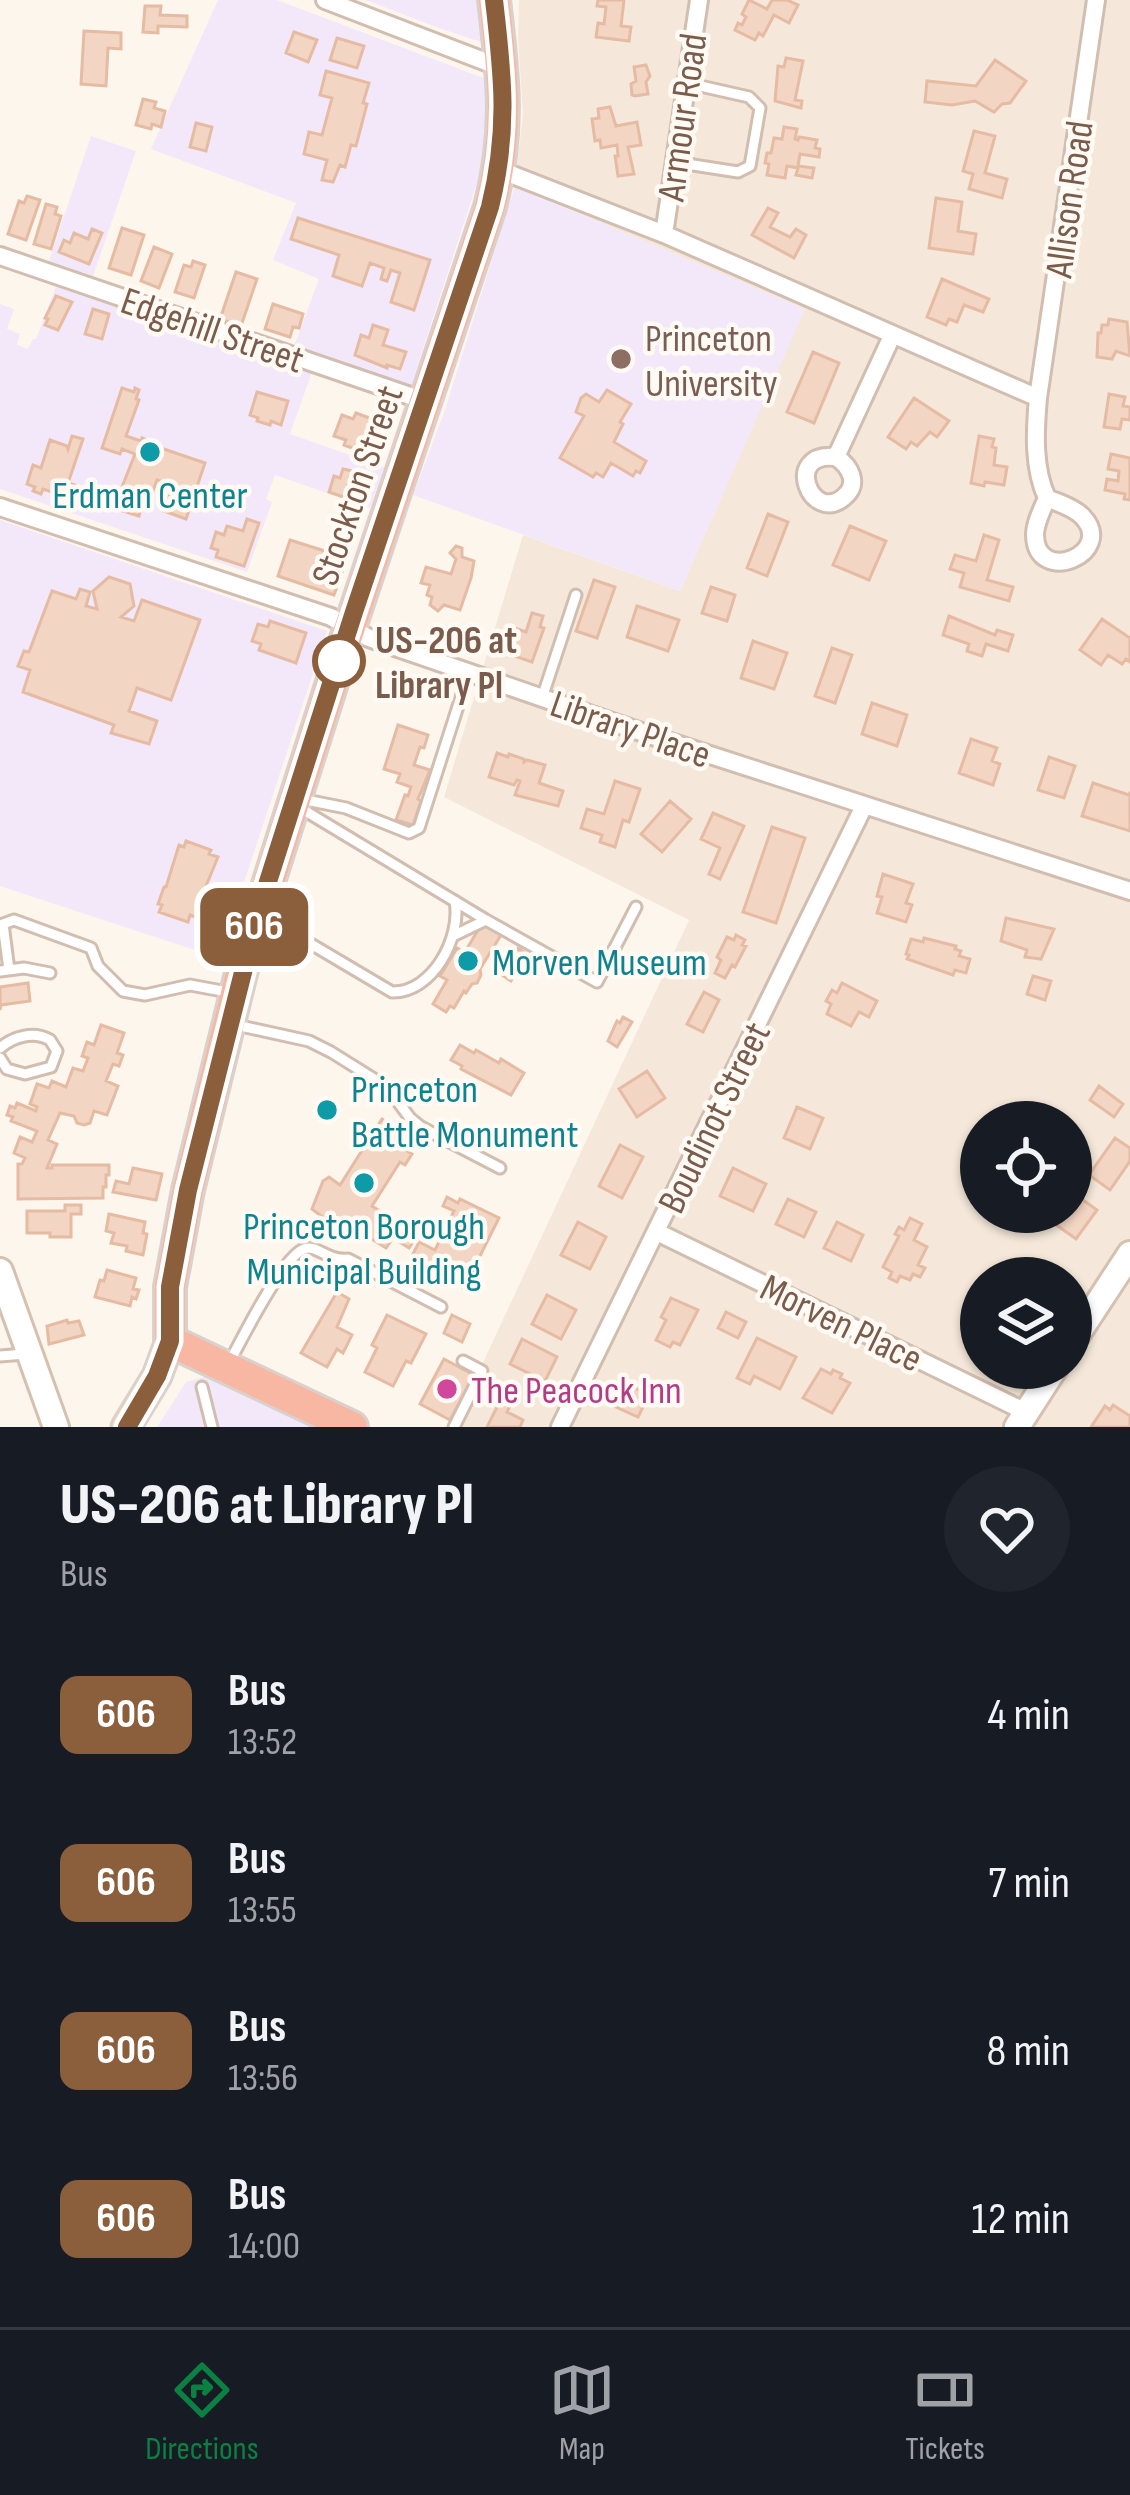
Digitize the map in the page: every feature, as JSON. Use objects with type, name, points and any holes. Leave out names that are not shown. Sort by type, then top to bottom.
[{"type":"highway","name":"Stockton Street","points":[[170,1341],[170,1287],[184,1209],[258,913],[500,170],[504,124],[494,0]]},
{"type":"highway","points":[[170,1341],[352,1427]]},
{"type":"main road","points":[[1092,1312],[1130,1254]]},
{"type":"main road","points":[[0,1271],[56,1427]]},
{"type":"main road","points":[[126,1427],[157,1376],[170,1341]]},
{"type":"main road","points":[[1022,1420],[1042,1389]]},
{"type":"street","points":[[326,0],[502,68]]},
{"type":"street","name":"Armour Road","points":[[664,234],[698,0]]},
{"type":"street","name":"Allison Road","points":[[1047,499],[1036,452],[1038,398],[1096,0]]},
{"type":"street","points":[[500,170],[664,234],[1038,398]]},
{"type":"street","name":"Edgehill Street","points":[[0,256],[425,401]]},
{"type":"street","points":[[836,457],[892,336]]},
{"type":"street","name":"Library Place","points":[[0,507],[331,617],[369,638],[542,698],[1130,892]]},
{"type":"street","name":"Boudinot Street","points":[[560,1427],[865,806]]},
{"type":"street","name":"Morven Place","points":[[657,1232],[1022,1420]]},
{"type":"lane","points":[[674,162],[738,172],[750,166],[754,153],[760,108],[756,103],[749,97],[686,83]]},
{"type":"lane","points":[[542,698],[576,595]]},
{"type":"lane","points":[[293,800],[346,808],[409,833],[419,829],[469,672]]},
{"type":"lane","points":[[293,800],[486,920],[597,982],[636,907]]},
{"type":"lane","points":[[258,913],[392,992],[407,993],[424,984],[455,935],[455,901]]},
{"type":"lane","points":[[50,973],[24,968],[4,971],[4,924],[14,920],[91,948],[98,966],[123,991],[146,994],[190,985],[309,1041],[387,1087],[421,1127],[500,1168]]},
{"type":"lane","points":[[455,935],[486,920]]},
{"type":"lane","points":[[0,1048],[16,1038],[37,1035],[50,1040],[57,1051],[51,1067],[25,1074],[7,1069],[0,1058]]},
{"type":"lane","points":[[227,1367],[278,1276],[305,1248],[334,1260],[348,1258],[441,1306]]},
{"type":"lane","points":[[0,1358],[30,1353]]},
{"type":"lane","points":[[454,1427],[482,1371],[464,1361]]},
{"type":"lane","points":[[202,1387],[212,1427]]},
{"type":"shaded area","points":[[218,0],[277,0],[486,79],[489,113],[483,164],[411,386],[294,346],[319,279],[273,260],[296,203],[151,149]]},
{"type":"shaded area","points":[[366,0],[476,0],[481,42],[436,27]]},
{"type":"shaded area","points":[[519,0],[1130,0],[1130,1427],[453,1427],[689,920],[444,797],[523,535],[680,591],[804,309],[514,189],[523,115]]},
{"type":"shaded area","points":[[91,136],[136,151],[93,276],[49,261]]},
{"type":"shaded area","name":"Princeton University","points":[[514,189],[805,309],[680,591],[413,495],[445,410]]},
{"type":"shaded area","points":[[57,284],[312,372],[290,434],[384,467],[370,508],[275,475],[266,499],[272,502],[247,572],[0,489],[0,304],[14,309],[7,329],[20,334],[17,345],[28,349]]},
{"type":"shaded area","points":[[0,520],[327,631],[219,958],[0,886]]},
{"type":"shaded area","points":[[207,1376],[312,1427],[157,1427],[186,1382]]},
{"type":"building","points":[[598,0],[624,0],[621,26],[631,27],[629,41],[596,37],[606,7],[597,6]]},
{"type":"building","points":[[749,0],[767,9],[772,0],[798,5],[789,23],[774,15],[763,36],[759,33],[755,40],[735,30],[746,17],[742,14]]},
{"type":"building","points":[[145,6],[161,6],[160,15],[187,16],[187,27],[158,26],[158,33],[143,32]]},
{"type":"building","points":[[84,31],[121,33],[121,49],[108,48],[106,86],[81,84]]},
{"type":"building","points":[[294,32],[317,40],[308,62],[286,53]]},
{"type":"building","points":[[337,38],[364,46],[357,68],[330,60]]},
{"type":"building","points":[[786,58],[803,61],[795,100],[802,101],[801,108],[775,101],[778,66],[784,67]]},
{"type":"building","points":[[995,60],[1026,81],[1010,103],[994,112],[975,101],[925,102],[927,81],[976,86]]},
{"type":"building","points":[[646,65],[648,94],[632,95],[634,67]]},
{"type":"building","points":[[326,71],[369,83],[356,146],[351,145],[345,167],[340,165],[333,182],[322,180],[327,160],[304,154],[309,132],[322,135],[332,98],[320,95]]},
{"type":"building","points":[[143,99],[165,111],[161,127],[136,125]]},
{"type":"building","points":[[610,107],[616,126],[637,122],[641,145],[628,147],[634,174],[618,176],[617,145],[601,148],[600,140],[595,141],[592,119],[599,118],[598,109]]},
{"type":"building","points":[[196,123],[212,127],[206,151],[190,147]]},
{"type":"building","points":[[784,127],[797,129],[795,139],[817,140],[819,157],[800,154],[798,166],[814,168],[812,178],[796,175],[798,168],[787,166],[785,178],[767,175],[767,153],[771,153],[774,138],[782,139]]},
{"type":"building","points":[[974,131],[995,136],[985,173],[1007,179],[1002,198],[969,189],[973,174],[963,171]]},
{"type":"building","points":[[27,196],[40,200],[26,240],[8,234],[19,201],[24,203]]},
{"type":"building","points":[[936,198],[962,202],[958,231],[976,234],[973,254],[929,248]]},
{"type":"building","points":[[46,204],[57,207],[55,214],[61,216],[51,249],[34,244]]},
{"type":"building","points":[[768,208],[778,213],[770,227],[790,237],[796,229],[806,235],[794,258],[752,235]]},
{"type":"building","points":[[298,218],[430,260],[414,310],[391,302],[400,273],[391,270],[387,281],[381,279],[384,268],[370,263],[362,286],[333,276],[339,255],[291,239]]},
{"type":"building","points":[[122,228],[144,235],[131,275],[109,268]]},
{"type":"building","points":[[92,229],[102,233],[89,264],[59,252],[74,233],[88,239]]},
{"type":"building","points":[[154,247],[172,254],[159,288],[141,281]]},
{"type":"building","points":[[193,261],[205,265],[194,298],[175,292],[184,265],[191,267]]},
{"type":"building","points":[[236,272],[257,279],[241,326],[220,319]]},
{"type":"building","points":[[942,279],[989,299],[983,312],[964,305],[957,322],[949,319],[946,325],[927,317]]},
{"type":"building","points":[[56,296],[72,302],[58,330],[45,325]]},
{"type":"building","points":[[273,304],[303,314],[290,337],[265,329]]},
{"type":"building","points":[[93,309],[109,314],[102,339],[85,334]]},
{"type":"building","points":[[1109,319],[1127,322],[1130,356],[1116,351],[1112,359],[1097,357],[1098,333]]},
{"type":"building","points":[[373,325],[388,330],[383,345],[406,352],[400,369],[355,355],[361,335],[369,338]]},
{"type":"building","points":[[813,352],[839,363],[814,423],[787,412]]},
{"type":"building","name":"Erdman Center","points":[[122,388],[139,390],[126,436],[205,463],[186,519],[164,511],[173,486],[157,480],[149,502],[143,499],[139,516],[123,511],[127,500],[118,497],[135,454],[102,448]]},
{"type":"building","points":[[607,390],[631,404],[614,442],[646,461],[633,476],[611,463],[603,477],[596,473],[593,477],[560,458],[584,416],[576,412],[581,398],[586,394],[599,402]]},
{"type":"building","points":[[257,392],[288,401],[281,425],[250,415]]},
{"type":"building","points":[[1109,394],[1125,397],[1123,406],[1130,407],[1130,420],[1122,419],[1120,429],[1104,427]]},
{"type":"building","points":[[914,398],[949,421],[937,437],[930,432],[917,446],[911,442],[906,449],[888,437]]},
{"type":"building","points":[[356,413],[380,422],[369,454],[334,436],[342,415],[353,419]]},
{"type":"building","points":[[72,436],[83,439],[68,483],[75,485],[71,498],[43,489],[41,494],[33,491],[35,487],[27,484],[33,465],[41,468],[50,440],[68,449]]},
{"type":"building","points":[[979,436],[994,439],[994,465],[1007,467],[1004,485],[971,483]]},
{"type":"building","points":[[1111,454],[1130,458],[1130,500],[1124,499],[1125,494],[1105,490],[1107,479],[1118,481],[1119,471],[1108,469]]},
{"type":"building","points":[[343,469],[367,474],[358,502],[329,492],[334,476],[340,478]]},
{"type":"building","points":[[768,514],[788,522],[767,576],[747,568]]},
{"type":"building","points":[[247,519],[259,523],[244,566],[216,557],[218,550],[211,548],[216,532],[224,535],[227,526],[243,531]]},
{"type":"building","points":[[850,526],[886,541],[869,580],[833,565]]},
{"type":"building","points":[[984,535],[999,540],[987,580],[1013,587],[1009,601],[960,587],[964,573],[950,569],[955,555],[976,561]]},
{"type":"building","points":[[290,540],[347,558],[334,595],[278,576]]},
{"type":"building","points":[[456,546],[462,548],[462,557],[474,561],[471,578],[460,610],[444,605],[438,611],[430,605],[430,585],[421,583],[426,567],[451,574],[456,559],[450,553]]},
{"type":"building","points":[[109,577],[130,584],[134,606],[121,617],[134,621],[142,600],[200,620],[171,700],[137,688],[129,711],[157,721],[149,744],[111,733],[114,725],[23,692],[30,670],[18,666],[24,651],[29,652],[52,591],[76,599],[80,589],[90,592],[86,606],[97,609],[93,591]]},
{"type":"building","points":[[594,580],[615,587],[597,638],[576,631]]},
{"type":"building","points":[[711,587],[735,595],[727,621],[702,613]]},
{"type":"building","points":[[637,606],[679,620],[668,651],[627,637]]},
{"type":"building","points":[[532,613],[543,616],[540,627],[544,628],[532,662],[503,652],[512,627],[526,632]]},
{"type":"building","points":[[949,616],[995,635],[997,630],[1013,635],[1008,651],[986,644],[982,656],[967,651],[969,644],[943,635]]},
{"type":"building","points":[[1102,619],[1130,638],[1130,662],[1126,659],[1122,664],[1108,655],[1101,665],[1080,650]]},
{"type":"building","points":[[270,621],[306,633],[296,663],[259,650],[261,644],[252,641],[258,624],[268,627]]},
{"type":"building","points":[[753,641],[787,653],[774,689],[741,678]]},
{"type":"building","points":[[832,648],[852,655],[835,703],[815,696]]},
{"type":"building","points":[[872,703],[907,715],[897,746],[862,734]]},
{"type":"building","points":[[398,725],[428,735],[414,765],[430,770],[413,825],[396,820],[411,787],[397,782],[400,774],[384,769]]},
{"type":"building","points":[[971,739],[997,748],[992,761],[1000,764],[993,785],[959,773]]},
{"type":"building","points":[[497,753],[545,765],[539,783],[563,791],[558,806],[515,795],[520,781],[514,785],[489,777]]},
{"type":"building","points":[[1049,757],[1075,766],[1064,798],[1038,790]]},
{"type":"building","points":[[615,781],[640,789],[615,847],[600,842],[602,835],[581,828],[587,809],[604,814]]},
{"type":"building","points":[[1093,783],[1130,792],[1130,831],[1082,816]]},
{"type":"building","points":[[670,801],[691,819],[662,852],[641,834]]},
{"type":"building","points":[[713,813],[744,826],[720,879],[709,874],[720,848],[701,839]]},
{"type":"building","points":[[772,827],[805,838],[776,923],[743,912]]},
{"type":"building","points":[[186,841],[218,857],[198,918],[190,915],[188,922],[159,912],[162,905],[158,904],[179,845],[184,847]]},
{"type":"building","points":[[883,874],[913,884],[906,922],[877,913]]},
{"type":"building","points":[[1006,918],[1054,929],[1041,959],[1025,957],[1027,950],[1001,941]]},
{"type":"building","name":"Morven Museum","points":[[482,923],[501,935],[477,983],[446,1012],[433,1004],[447,980],[440,976],[457,948],[465,952]]},
{"type":"building","points":[[736,935],[746,946],[725,978],[715,973],[721,960],[717,957],[727,937],[734,940]]},
{"type":"building","points":[[924,938],[956,946],[959,956],[970,959],[966,973],[955,970],[953,975],[907,959],[911,939],[923,942]]},
{"type":"building","points":[[518,948],[528,955],[511,981],[501,974]]},
{"type":"building","points":[[1033,976],[1051,981],[1045,1000],[1027,994]]},
{"type":"building","points":[[28,983],[30,1001],[1,1005],[0,1010],[0,987]]},
{"type":"building","points":[[842,983],[877,1001],[869,1017],[859,1012],[851,1026],[827,1014],[831,1004],[826,1001]]},
{"type":"building","points":[[704,992],[719,1000],[703,1032],[687,1024]]},
{"type":"building","points":[[623,1017],[632,1022],[617,1047],[608,1041]]},
{"type":"building","points":[[101,1025],[124,1033],[117,1053],[123,1055],[119,1066],[113,1064],[106,1081],[118,1086],[107,1115],[94,1111],[90,1123],[77,1123],[74,1116],[60,1113],[48,1140],[57,1144],[47,1168],[109,1165],[103,1198],[18,1199],[18,1164],[25,1158],[14,1153],[20,1137],[32,1142],[37,1131],[11,1121],[10,1106],[15,1108],[17,1103],[36,1111],[30,1104],[37,1084],[49,1088],[52,1081],[66,1087],[73,1068],[83,1071],[87,1042],[94,1045]]},
{"type":"building","points":[[460,1045],[499,1063],[501,1059],[524,1073],[511,1095],[451,1060]]},
{"type":"building","points":[[647,1071],[665,1098],[637,1117],[619,1089]]},
{"type":"building","points":[[1099,1086],[1123,1104],[1114,1117],[1090,1100]]},
{"type":"building","points":[[797,1107],[823,1118],[810,1149],[784,1138]]},
{"type":"building","name":"Princeton Borough Municipal Building","points":[[382,1119],[414,1139],[407,1151],[412,1154],[405,1165],[400,1162],[372,1206],[418,1235],[409,1248],[393,1238],[386,1248],[329,1212],[325,1219],[312,1209],[323,1181],[329,1177],[340,1185]]},
{"type":"building","points":[[1115,1138],[1130,1148],[1130,1161],[1110,1190],[1092,1177]]},
{"type":"building","points":[[620,1145],[643,1157],[622,1198],[599,1186]]},
{"type":"building","points":[[133,1168],[162,1174],[156,1200],[113,1192],[116,1181],[129,1184]]},
{"type":"building","points":[[733,1168],[766,1184],[753,1211],[720,1196]]},
{"type":"building","points":[[447,1197],[499,1218],[464,1288],[409,1262],[419,1242],[435,1250],[454,1211],[443,1206]]},
{"type":"building","points":[[788,1199],[816,1212],[804,1237],[776,1224]]},
{"type":"building","points":[[65,1205],[81,1205],[81,1214],[71,1214],[71,1237],[27,1233],[27,1211],[65,1211]]},
{"type":"building","points":[[109,1214],[145,1222],[143,1255],[111,1243],[114,1233],[106,1231]]},
{"type":"building","points":[[910,1218],[922,1224],[914,1240],[927,1247],[918,1265],[925,1268],[920,1277],[900,1276],[897,1282],[883,1267],[899,1236],[895,1234],[899,1227],[904,1230]]},
{"type":"building","points":[[578,1222],[606,1237],[590,1269],[561,1255]]},
{"type":"building","points":[[837,1222],[863,1235],[851,1261],[824,1248]]},
{"type":"building","points":[[107,1270],[136,1278],[133,1289],[139,1290],[130,1306],[95,1297]]},
{"type":"building","points":[[337,1292],[349,1299],[337,1327],[352,1335],[343,1353],[337,1349],[327,1367],[301,1353]]},
{"type":"building","points":[[547,1295],[576,1310],[561,1339],[532,1324]]},
{"type":"building","points":[[671,1298],[698,1310],[680,1345],[673,1342],[670,1347],[656,1340]]},
{"type":"building","points":[[726,1312],[746,1322],[738,1338],[718,1328]]},
{"type":"building","points":[[387,1315],[426,1334],[393,1386],[365,1372]]},
{"type":"building","points":[[452,1315],[470,1324],[462,1342],[444,1333]]},
{"type":"building","points":[[79,1321],[84,1335],[49,1344],[47,1326]]},
{"type":"building","points":[[757,1338],[796,1357],[780,1389],[754,1376],[750,1384],[737,1378]]},
{"type":"building","points":[[522,1339],[557,1357],[545,1381],[510,1364]]},
{"type":"building","name":"The Peacock Inn","points":[[444,1359],[474,1375],[450,1420],[420,1404]]},
{"type":"building","points":[[821,1369],[842,1374],[840,1378],[850,1383],[832,1413],[803,1398]]},
{"type":"building","points":[[627,1384],[649,1395],[638,1417],[616,1407]]},
{"type":"building","points":[[501,1399],[511,1404],[507,1412],[523,1420],[520,1427],[487,1427]]},
{"type":"building","points":[[1113,1405],[1130,1416],[1130,1427],[1091,1427],[1105,1406],[1110,1410]]},
{"type":"bus line","name":"606","points":[[127,1427],[157,1376],[170,1341],[170,1287],[188,1190],[258,913],[500,170],[504,95],[494,0]]},
{"type":"place","name":"Princeton University","points":[[621,359]]},
{"type":"place","name":"Erdman Center","points":[[150,452]]},
{"type":"place","name":"US-206 at Library Pl","points":[[339,661]]},
{"type":"place","name":"Morven Museum","points":[[468,961]]},
{"type":"place","name":"Princeton Battle Monument","points":[[327,1110]]},
{"type":"place","name":"Princeton Borough Municipal Building","points":[[364,1183]]},
{"type":"place","name":"The Peacock Inn","points":[[447,1389]]}]
